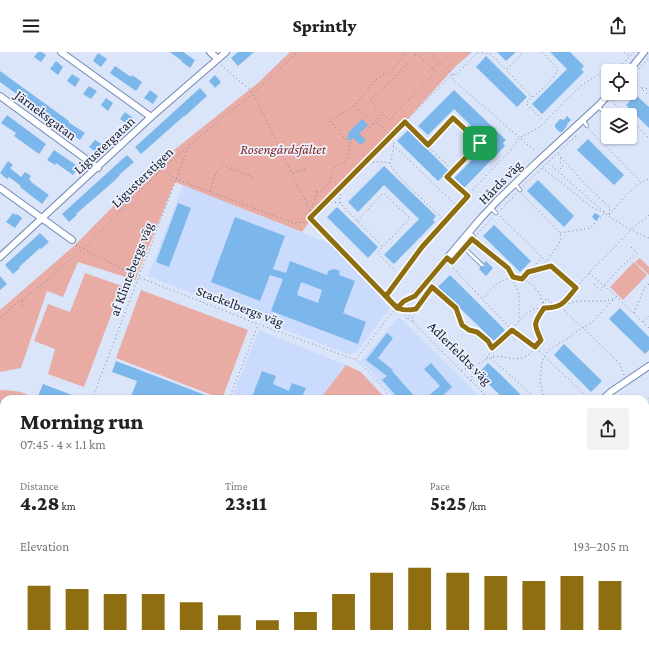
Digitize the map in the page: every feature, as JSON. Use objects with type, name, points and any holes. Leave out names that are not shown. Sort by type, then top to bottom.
[{"type":"street","points":[[61,52],[152,118]]},
{"type":"street","points":[[210,52],[218,59]]},
{"type":"street","name":"Ligustergatan","points":[[0,257],[226,52]]},
{"type":"street","points":[[635,64],[644,52]]},
{"type":"street","name":"Järneksgatan","points":[[0,96],[98,168]]},
{"type":"street","name":"Hårds väg","points":[[415,296],[426,282],[450,262],[459,243],[514,184],[585,123],[598,106],[606,100]]},
{"type":"street","points":[[0,188],[72,240]]},
{"type":"street","points":[[607,395],[649,366]]},
{"type":"lane","points":[[598,106],[601,109]]},
{"type":"lane","points":[[514,184],[519,190]]},
{"type":"lane","points":[[491,208],[496,213]]},
{"type":"lane","points":[[469,232],[473,238]]},
{"type":"lane","points":[[459,243],[482,265]]},
{"type":"lane","points":[[426,282],[432,287]]},
{"type":"path","name":"Ligusterstigen","points":[[0,318],[42,285],[83,249],[163,168],[252,94],[298,52]]},
{"type":"path","points":[[350,144],[330,121],[355,105],[375,80],[394,68],[406,52]]},
{"type":"path","points":[[429,52],[452,74],[453,80],[538,154]]},
{"type":"path","points":[[163,168],[176,179],[209,192],[293,223],[305,222],[452,74],[456,75],[478,52],[490,53],[533,98]]},
{"type":"path","points":[[505,70],[523,52]]},
{"type":"path","points":[[542,52],[558,69],[556,74],[543,88],[526,103],[545,121]]},
{"type":"path","points":[[624,52],[630,57]]},
{"type":"path","points":[[386,296],[422,247],[457,206],[510,151],[519,138],[540,127],[583,84],[614,66],[620,66],[634,52]]},
{"type":"path","points":[[417,54],[436,72],[389,120],[383,114],[370,102],[417,54]]},
{"type":"path","points":[[218,59],[221,65],[248,89],[257,100],[310,211],[310,218]]},
{"type":"path","points":[[432,69],[440,62]]},
{"type":"path","points":[[637,84],[649,96]]},
{"type":"path","points":[[641,88],[649,89]]},
{"type":"path","points":[[611,100],[618,108]]},
{"type":"path","points":[[355,105],[373,124]]},
{"type":"path","points":[[317,192],[325,189],[330,182],[332,170],[348,158],[350,144],[365,132],[383,114]]},
{"type":"path","points":[[428,145],[453,118],[480,143],[447,177],[468,196]]},
{"type":"path","points":[[375,122],[392,136],[393,144],[390,164]]},
{"type":"path","points":[[405,122],[453,171]]},
{"type":"path","points":[[519,321],[520,294],[513,277],[508,268],[473,238],[519,190],[558,153],[585,123],[589,129],[641,182]]},
{"type":"path","points":[[637,126],[649,138]]},
{"type":"path","points":[[393,144],[457,206]]},
{"type":"path","name":"af Klintebergs väg","points":[[94,395],[189,146]]},
{"type":"path","points":[[558,153],[610,208],[609,216]]},
{"type":"path","points":[[560,169],[563,166],[560,162],[561,156]]},
{"type":"path","points":[[370,163],[384,162],[390,164],[400,178],[445,221]]},
{"type":"path","points":[[209,192],[216,173],[223,166],[253,177]]},
{"type":"path","points":[[552,166],[609,216],[631,230],[649,238]]},
{"type":"path","points":[[292,174],[308,168]]},
{"type":"path","points":[[542,168],[591,207],[605,213]]},
{"type":"path","points":[[609,216],[618,204],[641,182],[649,179]]},
{"type":"path","points":[[310,211],[314,205],[317,189]]},
{"type":"path","points":[[519,190],[560,233],[561,240],[546,261]]},
{"type":"path","points":[[340,193],[340,203]]},
{"type":"path","points":[[357,221],[383,194],[410,218],[377,253],[401,275]]},
{"type":"path","points":[[331,202],[340,203],[383,247]]},
{"type":"path","points":[[496,213],[576,288]]},
{"type":"path","points":[[560,233],[590,228],[605,213]]},
{"type":"path","points":[[561,305],[631,230],[649,215]]},
{"type":"path","name":"Adlerfeldts väg","points":[[310,218],[397,308],[414,323],[485,395]]},
{"type":"path","name":"Stackelbergs väg","points":[[72,240],[73,243],[83,249],[138,277],[258,324],[356,360],[389,395]]},
{"type":"path","points":[[594,284],[600,290],[604,286],[622,266],[637,253],[631,247]]},
{"type":"path","points":[[522,279],[542,257]]},
{"type":"path","points":[[450,262],[483,300],[512,330],[535,347],[585,395]]},
{"type":"path","points":[[528,272],[551,266]]},
{"type":"path","points":[[590,273],[649,328]]},
{"type":"path","points":[[460,370],[474,367],[486,359],[495,356],[512,359],[521,358],[528,355],[541,340],[535,324],[544,308],[537,290],[530,284],[522,279],[513,277],[504,280],[496,284],[483,300]]},
{"type":"path","points":[[634,314],[645,288],[649,284]]},
{"type":"path","points":[[414,323],[412,317],[432,287],[456,308],[462,325],[469,330],[477,332],[488,341],[495,356]]},
{"type":"path","points":[[356,360],[391,314],[404,301],[415,296]]},
{"type":"path","points":[[543,395],[540,381],[542,361],[548,351],[590,324],[616,297]]},
{"type":"path","points":[[543,303],[547,298],[554,304]]},
{"type":"path","points":[[22,300],[23,308]]},
{"type":"path","points":[[486,359],[492,348],[529,312],[578,301],[614,300]]},
{"type":"path","points":[[561,305],[567,314],[619,363],[625,377]]},
{"type":"path","points":[[397,308],[405,310],[416,309]]},
{"type":"path","points":[[407,318],[410,315]]},
{"type":"path","points":[[643,323],[649,316]]},
{"type":"path","points":[[231,395],[258,324]]},
{"type":"path","points":[[508,333],[517,342]]},
{"type":"path","points":[[491,358],[533,395]]},
{"type":"path","points":[[471,381],[474,367]]},
{"type":"shaded area","points":[[183,185],[333,245],[390,308],[356,353],[347,354],[148,276]]},
{"type":"shaded area","points":[[399,317],[478,395],[392,395],[361,361]]},
{"type":"shaded area","points":[[259,330],[346,365],[323,395],[233,395]]},
{"type":"green space","name":"Rosengårdsfältet","points":[[290,52],[472,52],[455,67],[386,143],[315,213],[302,232],[175,182],[135,280],[78,262],[63,297],[47,291],[21,368],[0,372],[0,310],[75,245],[148,171],[259,82]]},
{"type":"green space","points":[[640,258],[649,267],[649,275],[635,262]]},
{"type":"green space","points":[[634,262],[647,275],[623,300],[610,287]]},
{"type":"green space","points":[[85,273],[122,286],[84,387],[48,374],[55,349],[34,341],[48,304],[70,312]]},
{"type":"green space","points":[[141,290],[248,330],[224,395],[212,395],[116,358]]},
{"type":"green space","points":[[346,365],[361,372],[382,395],[323,395]]},
{"type":"green space","points":[[0,390],[22,392],[28,395],[0,395]]},
{"type":"building","points":[[38,52],[42,52],[46,55],[41,62],[34,57]]},
{"type":"building","points":[[170,52],[183,52],[195,60],[190,68]]},
{"type":"building","points":[[238,52],[254,52],[238,66],[231,58]]},
{"type":"building","points":[[497,52],[516,52],[506,61]]},
{"type":"building","points":[[550,52],[570,52],[584,66],[581,69],[584,72],[542,114],[532,104],[567,69]]},
{"type":"building","points":[[98,53],[107,59],[101,67],[93,61]]},
{"type":"building","points":[[486,56],[527,97],[517,107],[476,67]]},
{"type":"building","points":[[56,61],[63,67],[58,75],[50,69]]},
{"type":"building","points":[[115,66],[131,77],[132,75],[142,82],[136,91],[110,73]]},
{"type":"building","points":[[0,71],[85,133],[80,140],[0,82]]},
{"type":"building","points":[[72,74],[80,79],[75,87],[67,81]]},
{"type":"building","points":[[215,75],[221,82],[215,88],[209,81]]},
{"type":"building","points":[[89,86],[97,91],[91,99],[83,94]]},
{"type":"building","points":[[200,88],[207,96],[141,154],[135,147]]},
{"type":"building","points":[[150,90],[158,96],[153,104],[144,98]]},
{"type":"building","points":[[454,90],[506,140],[503,143],[505,146],[464,188],[454,178],[489,143],[454,109],[428,135],[418,126]]},
{"type":"building","points":[[637,96],[649,107],[649,128],[637,116],[637,108],[629,108],[626,105],[631,100],[637,100]]},
{"type":"building","points":[[106,98],[113,103],[108,111],[101,105]]},
{"type":"building","points":[[125,112],[133,118],[128,125],[120,119]]},
{"type":"building","points":[[7,115],[46,144],[39,154],[14,136],[16,133],[1,123]]},
{"type":"building","points":[[567,116],[571,120],[562,132],[558,131],[555,125],[560,119],[564,120]]},
{"type":"building","points":[[362,119],[368,125],[359,134],[366,140],[361,145],[353,138],[350,141],[347,137],[349,134],[348,133]]},
{"type":"building","points":[[408,130],[449,171],[438,181],[397,141]]},
{"type":"building","points":[[588,139],[624,175],[614,185],[577,150]]},
{"type":"building","points":[[95,140],[103,145],[97,153],[89,147]]},
{"type":"building","points":[[54,150],[79,167],[73,175],[56,163],[55,165],[47,160]]},
{"type":"building","points":[[127,155],[134,162],[69,222],[62,214]]},
{"type":"building","points":[[8,161],[13,165],[10,168],[21,177],[25,172],[31,176],[29,179],[31,182],[49,195],[42,204],[9,177],[7,179],[0,173]]},
{"type":"building","points":[[384,166],[436,216],[433,220],[435,222],[394,264],[384,255],[419,219],[384,185],[358,212],[348,202]]},
{"type":"building","points":[[538,180],[574,216],[564,227],[527,191]]},
{"type":"building","points":[[178,203],[191,208],[169,267],[156,262]]},
{"type":"building","points":[[337,207],[378,247],[368,258],[327,217]]},
{"type":"building","points":[[13,213],[22,218],[15,228],[6,222]]},
{"type":"building","points":[[595,213],[600,216],[596,221],[592,217]]},
{"type":"building","points":[[235,217],[285,236],[273,269],[286,273],[290,261],[327,275],[328,271],[334,269],[340,271],[339,275],[355,281],[343,313],[366,322],[358,344],[271,311],[283,279],[270,275],[260,301],[211,282]],"holes":[[[301,282],[322,290],[318,303],[297,295]]]},
{"type":"building","points":[[494,225],[531,261],[520,272],[483,236]]},
{"type":"building","points":[[40,233],[49,242],[41,249],[40,248],[13,274],[5,265]]},
{"type":"building","points":[[486,261],[493,268],[486,276],[479,269],[480,267],[484,267],[484,263]]},
{"type":"building","points":[[450,275],[505,330],[494,341],[438,287]]},
{"type":"building","points":[[0,276],[7,284],[0,290]]},
{"type":"building","points":[[620,308],[649,337],[649,350],[645,354],[609,319]]},
{"type":"building","points":[[387,333],[393,338],[378,358],[393,370],[392,371],[413,395],[395,395],[382,380],[387,376],[366,360]]},
{"type":"building","points":[[564,344],[602,381],[591,392],[554,355]]},
{"type":"building","points":[[116,361],[205,395],[132,395],[137,381],[112,372]]},
{"type":"building","points":[[431,363],[452,387],[443,395],[430,395],[440,386],[424,369]]},
{"type":"building","points":[[488,363],[521,395],[500,395],[478,374]]},
{"type":"building","points":[[262,371],[276,376],[273,384],[289,391],[292,383],[306,388],[303,395],[253,395]]},
{"type":"building","points":[[43,384],[72,395],[38,395]]},
{"type":"route","points":[[480,143],[447,177],[468,196],[422,247],[386,296],[397,308],[405,310],[416,309],[432,287],[456,308],[462,325],[469,330],[477,332],[488,341],[492,348],[512,330],[535,347],[541,340],[535,324],[544,308],[552,308],[561,305],[576,288],[551,266],[528,272],[522,279],[513,277],[508,268],[472,239],[452,262],[447,258],[415,296],[404,301],[397,308],[310,218],[405,122],[428,145],[453,118],[480,143]]}]
